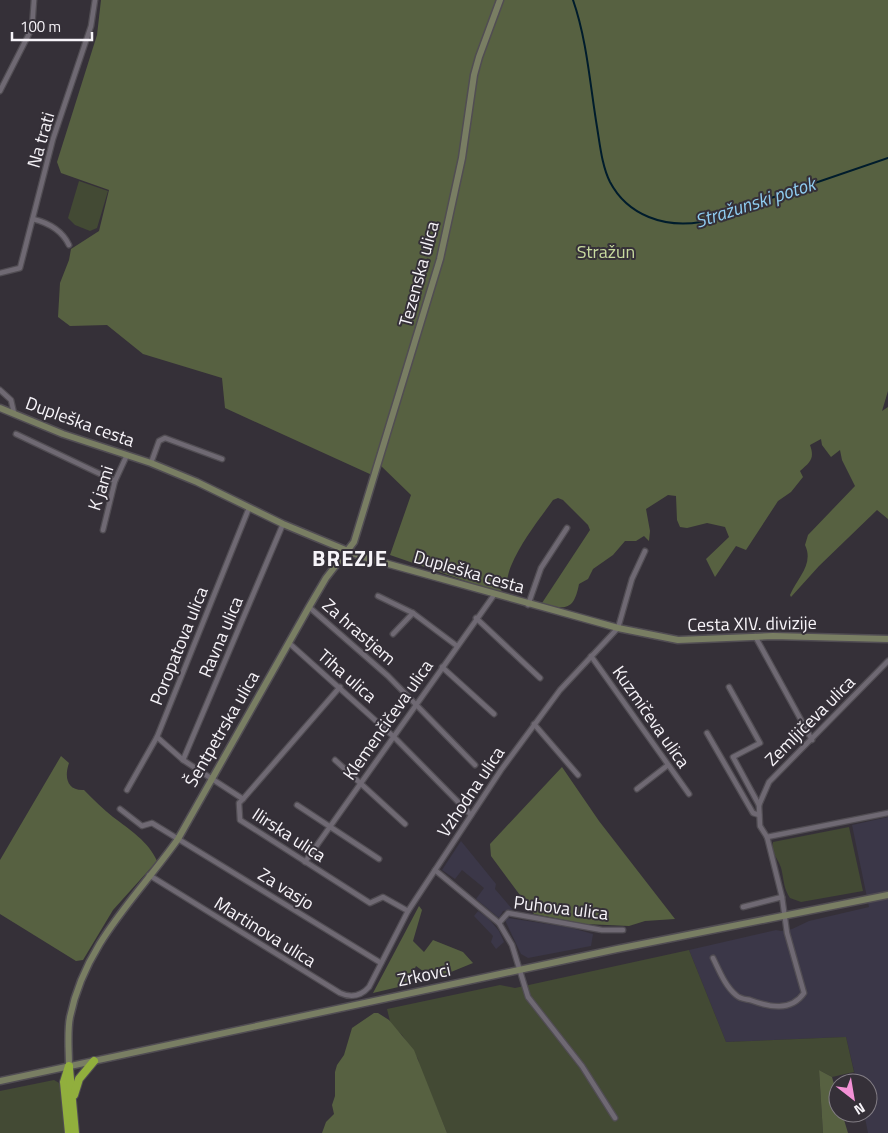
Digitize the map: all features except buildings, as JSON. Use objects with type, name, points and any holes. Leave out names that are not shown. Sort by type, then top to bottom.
[{"type":"highway","points":[[73,1097],[79,1078],[94,1061]]},
{"type":"highway","points":[[69,1066],[75,1133]]},
{"type":"highway","points":[[69,1066],[64,1082],[69,1133]]},
{"type":"street","points":[[0,92],[32,28],[34,0]]},
{"type":"street","name":"Na trati","points":[[0,273],[20,268],[53,140],[91,26],[94,0]]},
{"type":"street","name":"Tezenska ulica","points":[[348,551],[354,542],[373,485],[440,258],[462,158],[478,57],[500,0]]},
{"type":"street","points":[[33,219],[56,228],[64,235],[70,245]]},
{"type":"street","points":[[0,390],[11,400],[14,413]]},
{"type":"street","name":"Dupleška cesta","points":[[0,408],[63,434],[151,463],[283,524],[348,551],[412,572],[618,628]]},
{"type":"street","points":[[16,434],[115,481]]},
{"type":"street","name":"Dupleška cesta","points":[[151,463],[159,441],[165,438],[222,460]]},
{"type":"street","name":"K jami","points":[[103,530],[115,481],[127,455]]},
{"type":"street","name":"Poropatova ulica","points":[[127,790],[157,737],[249,508]]},
{"type":"street","name":"Ravna ulica","points":[[183,760],[283,524]]},
{"type":"street","points":[[528,604],[542,568],[567,528]]},
{"type":"street","name":"Šentpetrska ulica","points":[[69,1066],[69,1024],[72,1010],[90,962],[116,917],[178,839],[309,606],[326,578],[348,551]]},
{"type":"street","points":[[618,628],[632,579],[645,551]]},
{"type":"street","name":"Klemenčičeva ulica","points":[[304,862],[494,595]]},
{"type":"street","points":[[378,596],[414,614],[457,646]]},
{"type":"street","name":"Za hrastjem","points":[[309,606],[364,652],[475,765]]},
{"type":"street","points":[[393,634],[414,614]]},
{"type":"street","points":[[476,618],[540,678]]},
{"type":"street","name":"Cesta XIV. divizije","points":[[618,628],[678,640],[755,636],[888,640]]},
{"type":"street","name":"Vzhodna ulica","points":[[369,987],[408,911],[534,724],[572,676],[618,628]]},
{"type":"street","points":[[755,636],[812,740]]},
{"type":"street","name":"Tiha ulica","points":[[288,643],[340,687],[394,737],[471,815]]},
{"type":"street","name":"Kuzmičeva ulica","points":[[591,656],[689,794]]},
{"type":"street","name":"Zemljičeva ulica","points":[[713,958],[737,996],[772,1007],[788,1005],[796,1001],[804,993],[804,988],[796,969],[782,897],[767,837],[762,830],[759,805],[769,782],[888,661]]},
{"type":"street","points":[[442,667],[494,714]]},
{"type":"street","points":[[243,798],[340,687]]},
{"type":"street","name":"Zemljičeva ulica","points":[[729,688],[760,743],[734,757],[759,805]]},
{"type":"street","points":[[534,724],[578,775]]},
{"type":"street","name":"Zemljičeva ulica","points":[[707,733],[753,813],[759,815]]},
{"type":"street","name":"Ilirska ulica","points":[[157,737],[183,760],[211,778],[216,779],[243,798],[240,803],[241,822],[370,902],[384,897],[408,911]]},
{"type":"street","points":[[335,760],[405,824]]},
{"type":"street","points":[[637,789],[668,765]]},
{"type":"street","points":[[298,805],[379,859]]},
{"type":"street","name":"Za vasjo","points":[[120,809],[142,826],[149,822],[178,839],[381,963]]},
{"type":"street","points":[[767,837],[888,813]]},
{"type":"street","points":[[435,870],[499,923],[509,939],[524,987],[534,1006],[577,1060],[615,1118]]},
{"type":"street","name":"Martinova ulica","points":[[149,875],[340,993],[346,996],[356,996],[364,993],[369,987]]},
{"type":"street","points":[[785,916],[888,895]]},
{"type":"street","points":[[743,907],[782,897]]},
{"type":"street","name":"Puhova ulica","points":[[499,923],[508,913],[602,930],[623,930]]},
{"type":"street","name":"Zrkovci","points":[[0,1081],[520,970],[785,916]]},
{"type":"shaded area","points":[[888,817],[888,1133],[868,1133],[866,1123],[878,1123],[878,1073],[855,1073],[846,1037],[726,1042],[689,950],[776,930],[792,929],[809,921],[869,907],[852,825]]},
{"type":"shaded area","points":[[461,841],[496,884],[495,889],[513,910],[503,911],[499,918],[476,899],[484,888],[462,870],[455,879],[442,870]]},
{"type":"shaded area","points":[[478,911],[488,918],[499,931],[504,942],[496,949],[491,942],[493,936],[474,916]]},
{"type":"shaded area","points":[[508,918],[568,927],[593,934],[591,946],[528,958],[521,954],[505,920]]},
{"type":"green space","name":"Stražun","points":[[101,0],[888,0],[888,391],[882,411],[888,407],[888,519],[877,510],[819,566],[791,597],[790,595],[804,570],[808,558],[805,545],[808,535],[855,486],[842,460],[840,450],[831,457],[822,445],[821,439],[810,445],[812,457],[800,471],[803,477],[791,492],[778,501],[746,550],[736,546],[715,577],[706,559],[729,537],[725,527],[707,523],[687,528],[680,527],[677,520],[676,496],[668,495],[646,509],[650,531],[649,541],[644,536],[636,541],[625,541],[613,555],[593,569],[588,579],[579,584],[574,599],[567,606],[557,607],[542,603],[590,530],[588,525],[563,500],[558,498],[553,500],[525,540],[515,557],[501,591],[494,591],[390,555],[411,495],[378,463],[372,475],[225,408],[222,378],[143,354],[107,325],[70,326],[58,317],[60,283],[71,249],[99,231],[109,190],[61,173],[57,162],[97,35]]},
{"type":"green space","points":[[79,181],[108,191],[97,228],[90,231],[75,225],[68,218]]},
{"type":"green space","points":[[61,756],[69,763],[67,778],[70,786],[78,790],[84,790],[109,814],[138,836],[157,861],[113,910],[83,960],[76,961],[0,914],[0,860]]},
{"type":"green space","points":[[562,767],[599,821],[675,919],[645,921],[629,926],[585,924],[534,914],[491,856],[490,844]]},
{"type":"green space","points":[[849,827],[863,891],[801,902],[790,898],[785,888],[781,868],[774,854],[773,842]]},
{"type":"green space","points":[[419,906],[422,910],[413,941],[424,952],[433,940],[463,952],[473,963],[451,972],[431,977],[416,966],[407,985],[373,993]]},
{"type":"green space","points":[[689,950],[726,1042],[846,1037],[854,1072],[828,1073],[828,1075],[819,1070],[823,1133],[447,1133],[418,1059],[402,1035],[391,1025],[387,1009],[500,985],[515,988]]},
{"type":"green space","points":[[374,1013],[378,1013],[389,1020],[414,1050],[447,1133],[322,1133],[326,1122],[334,1114],[332,1105],[335,1096],[335,1072],[337,1065],[344,1055],[352,1028]]},
{"type":"green space","points":[[819,1070],[828,1075],[828,1123],[845,1123],[848,1133],[823,1133]]},
{"type":"green space","points":[[54,1080],[61,1084],[66,1133],[0,1133],[0,1091]]},
{"type":"waterway","name":"Stražunski potok","points":[[573,0],[585,47],[600,148],[607,176],[618,194],[637,211],[661,221],[674,223],[701,222],[888,158]]},
{"type":"district","name":"BREZJE","points":[[350,558]]}]
